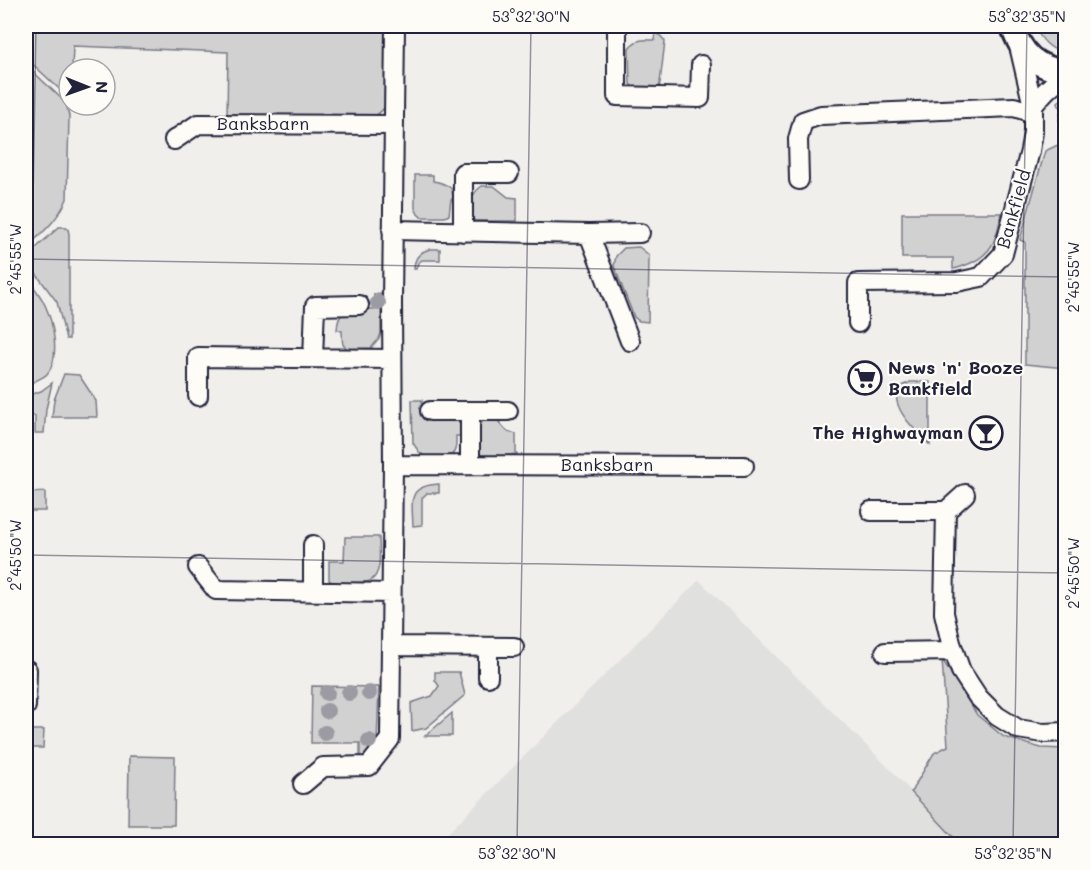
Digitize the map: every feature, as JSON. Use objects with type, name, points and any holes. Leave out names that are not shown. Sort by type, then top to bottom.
[{"type":"street","points":[[303,784],[323,767],[369,766],[390,739],[395,26]]},
{"type":"street","points":[[617,26],[617,96],[700,98],[701,65]]},
{"type":"street","points":[[1013,34],[1033,60],[1050,70],[1065,74]]},
{"type":"street","name":"Bankfield","points":[[858,324],[858,283],[957,282],[981,277],[1003,254],[1030,151],[1033,110],[1013,34]]},
{"type":"street","points":[[800,180],[798,139],[803,121],[821,114],[1014,107],[1033,110],[1041,96],[1065,74]]},
{"type":"street","name":"Banksbarn","points":[[174,140],[198,124],[393,125]]},
{"type":"street","points":[[463,232],[463,173],[509,173]]},
{"type":"street","points":[[392,230],[640,233]]},
{"type":"street","points":[[589,234],[630,341]]},
{"type":"street","points":[[313,358],[315,306],[359,305]]},
{"type":"street","points":[[198,396],[198,357],[391,359]]},
{"type":"street","points":[[430,411],[508,411]]},
{"type":"street","points":[[470,411],[470,464]]},
{"type":"street","name":"Banksbarn","points":[[393,465],[744,466]]},
{"type":"street","points":[[872,511],[946,511],[964,494]]},
{"type":"street","points":[[946,511],[944,613],[961,670],[978,697],[997,716],[1018,729],[1043,733],[1065,732]]},
{"type":"street","points":[[313,545],[313,591]]},
{"type":"street","points":[[198,567],[216,590],[392,593]]},
{"type":"street","points":[[392,646],[514,647]]},
{"type":"street","points":[[488,647],[488,677]]},
{"type":"street","points":[[885,652],[954,651]]},
{"type":"street","points":[[26,670],[26,706]]},
{"type":"shaded area","points":[[26,26],[388,26],[389,100],[381,111],[370,119],[227,118],[228,52],[73,46],[73,57],[57,57],[57,87],[26,58]]},
{"type":"shaded area","points":[[1034,26],[1065,26],[1065,53],[1046,43]]},
{"type":"shaded area","points":[[656,31],[665,41],[659,91],[633,87],[630,84],[629,48],[638,41],[655,40]]},
{"type":"shaded area","points":[[26,65],[57,94],[57,117],[69,117],[67,199],[54,220],[26,248]]},
{"type":"shaded area","points":[[1065,96],[1065,126],[1059,120],[1061,108],[1057,103]]},
{"type":"shaded area","points":[[1065,143],[1065,368],[1025,364],[1025,242],[1020,240],[1045,151]]},
{"type":"shaded area","points":[[415,175],[433,175],[433,181],[452,189],[453,199],[451,199],[449,215],[421,217],[418,214],[415,208]]},
{"type":"shaded area","points":[[482,186],[494,186],[508,197],[517,198],[517,221],[474,221],[471,201]]},
{"type":"shaded area","points":[[902,213],[1002,213],[993,242],[985,254],[971,263],[953,269],[953,258],[902,258]]},
{"type":"shaded area","points":[[59,227],[68,229],[69,234],[69,339],[66,339],[57,302],[37,275],[26,265],[26,257]]},
{"type":"shaded area","points":[[639,247],[649,255],[648,322],[639,321],[634,317],[614,266],[616,256],[624,248]]},
{"type":"shaded area","points":[[430,249],[440,249],[440,260],[422,260],[414,269],[418,256]]},
{"type":"shaded area","points":[[26,277],[41,297],[48,312],[55,350],[54,359],[47,374],[26,385]]},
{"type":"shaded area","points":[[374,294],[381,294],[379,339],[371,348],[345,348],[342,331],[337,330],[340,316],[348,310],[373,309]]},
{"type":"shaded area","points":[[64,374],[79,375],[96,401],[97,417],[52,417],[54,400]]},
{"type":"shaded area","points":[[910,382],[930,382],[930,445],[911,426],[897,400],[897,393],[902,386]]},
{"type":"shaded area","points":[[52,383],[46,409],[44,433],[35,433],[35,416],[26,416],[26,396],[41,391]]},
{"type":"shaded area","points":[[412,400],[422,400],[422,415],[446,415],[458,421],[461,436],[456,436],[456,448],[452,455],[425,456],[419,452],[413,443]]},
{"type":"shaded area","points":[[483,421],[498,421],[507,431],[516,434],[516,454],[497,457],[481,456],[478,438]]},
{"type":"shaded area","points":[[439,484],[439,493],[427,493],[422,498],[422,525],[413,526],[412,502],[416,491],[429,485]]},
{"type":"shaded area","points":[[45,492],[45,511],[26,511],[26,493]]},
{"type":"shaded area","points":[[345,537],[379,537],[379,567],[370,581],[334,583],[329,580],[329,561],[344,561]]},
{"type":"shaded area","points":[[699,580],[891,770],[960,844],[437,844]]},
{"type":"shaded area","points":[[942,659],[977,715],[1004,737],[1041,748],[1065,749],[1065,844],[960,844],[911,792],[934,753],[948,746]]},
{"type":"shaded area","points":[[435,672],[459,672],[465,695],[426,728],[412,731],[411,703],[432,696],[439,686],[435,680]]},
{"type":"shaded area","points":[[312,686],[379,687],[377,743],[360,762],[360,743],[311,743]]},
{"type":"shaded area","points":[[452,713],[452,736],[425,736]]},
{"type":"shaded area","points":[[26,730],[44,730],[43,748],[26,748]]},
{"type":"shaded area","points":[[129,756],[175,757],[174,825],[128,825]]},
{"type":"place","name":"News 'n' Booze Bankfield","points":[[865,378]]},
{"type":"place","name":"The Highwayman","points":[[986,433]]}]
